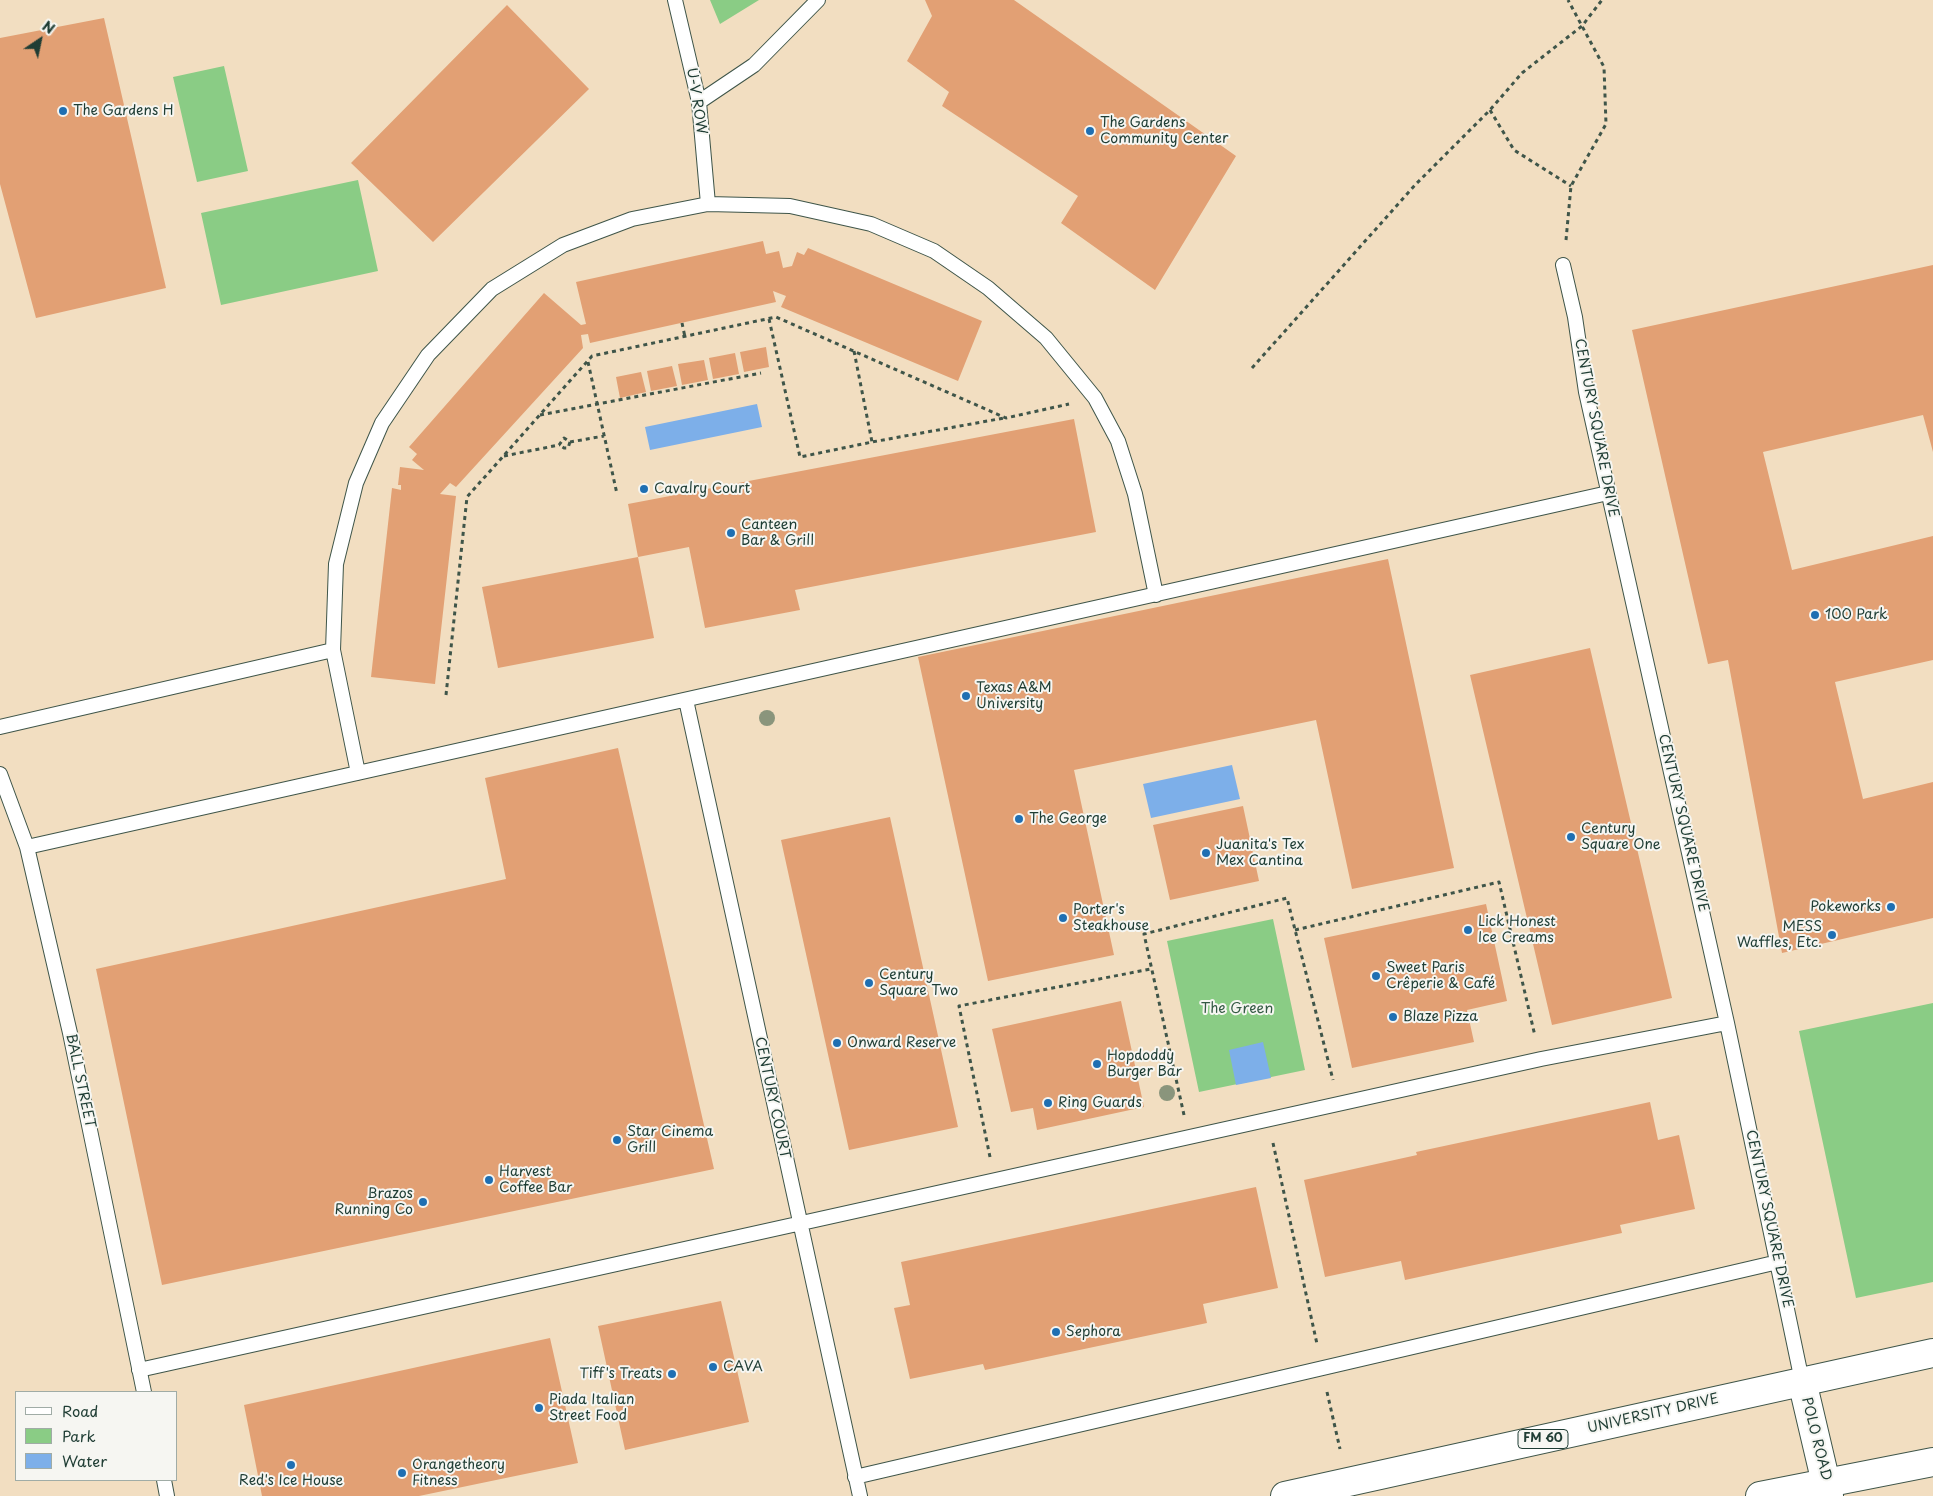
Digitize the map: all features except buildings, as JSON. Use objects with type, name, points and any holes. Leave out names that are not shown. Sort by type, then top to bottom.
[{"type":"main road","name":"UNIVERSITY DRIVE","points":[[1285,1496],[1933,1353]]},
{"type":"main road","name":"POLO ROAD","points":[[1802,1381],[1828,1489]]},
{"type":"main road","points":[[1760,1496],[1828,1489],[1885,1472],[1933,1462]]},
{"type":"lane","name":"U-V ROW","points":[[675,0],[699,102],[708,204]]},
{"type":"lane","points":[[699,102],[754,66],[818,0]]},
{"type":"lane","points":[[358,773],[333,650],[336,564],[356,483],[382,423],[428,354],[492,289],[563,245],[632,219],[708,204],[790,206],[871,224],[934,251],[988,288],[1046,338],[1095,398],[1118,442],[1135,494],[1156,595]]},
{"type":"lane","name":"CENTURY SQUARE DRIVE","points":[[1564,265],[1575,317],[1586,392],[1727,1023],[1802,1381]]},
{"type":"lane","points":[[27,848],[1608,494]]},
{"type":"lane","points":[[0,727],[333,650]]},
{"type":"lane","name":"CENTURY COURT","points":[[686,700],[799,1225],[860,1496]]},
{"type":"lane","name":"BALL STREET","points":[[0,774],[27,848],[70,1033],[144,1391]]},
{"type":"lane","points":[[139,1370],[1541,1059],[1727,1023]]},
{"type":"lane","points":[[855,1477],[1778,1262]]},
{"type":"lane","points":[[164,1481],[168,1496]]},
{"type":"path","points":[[1564,265],[1571,186],[1606,124],[1604,67],[1568,0]]},
{"type":"path","points":[[1252,368],[1416,184],[1490,110],[1522,73],[1582,26],[1602,0]]},
{"type":"path","points":[[1490,110],[1514,150],[1571,186]]},
{"type":"path","points":[[446,695],[467,497],[592,356],[776,317],[1006,418]]},
{"type":"path","points":[[769,319],[800,457],[1006,418],[1095,398]]},
{"type":"path","points":[[682,323],[684,337]]},
{"type":"path","points":[[853,351],[872,442]]},
{"type":"path","points":[[588,361],[618,494]]},
{"type":"path","points":[[540,415],[761,373]]},
{"type":"path","points":[[559,445],[564,438],[570,442],[604,436]]},
{"type":"path","points":[[503,456],[559,445],[568,448],[570,442]]},
{"type":"path","points":[[1296,930],[1499,882],[1541,1059]]},
{"type":"path","points":[[1188,1138],[1144,934],[1287,898],[1339,1104]]},
{"type":"path","points":[[994,1181],[959,1006],[1151,969]]},
{"type":"path","points":[[1268,1120],[1340,1449]]},
{"type":"green space","points":[[710,0],[759,0],[720,24]]},
{"type":"green space","points":[[224,66],[248,171],[197,182],[173,77]]},
{"type":"green space","points":[[358,180],[378,271],[221,305],[201,213]]},
{"type":"green space","name":"The Green","points":[[1273,919],[1305,1070],[1199,1092],[1167,941]]},
{"type":"green space","points":[[1933,1003],[1933,1282],[1856,1298],[1799,1031]]},
{"type":"water","points":[[757,404],[762,427],[650,450],[645,427]]},
{"type":"water","points":[[1232,765],[1240,799],[1151,818],[1143,784]]},
{"type":"water","points":[[1263,1042],[1271,1078],[1236,1085],[1229,1050]]},
{"type":"place","name":"The Gardens H","points":[[63,111]]},
{"type":"place","name":"The Gardens Community Center","points":[[1090,131]]},
{"type":"place","name":"Cavalry Court","points":[[644,489]]},
{"type":"place","name":"Canteen Bar & Grill","points":[[731,533]]},
{"type":"place","name":"100 Park","points":[[1815,615]]},
{"type":"place","name":"Texas A&M University","points":[[966,696]]},
{"type":"place","name":"The George","points":[[1019,819]]},
{"type":"place","name":"Century Square One","points":[[1571,837]]},
{"type":"place","name":"Juanita's Tex Mex Cantina","points":[[1206,853]]},
{"type":"place","name":"Pokeworks","points":[[1891,907]]},
{"type":"place","name":"Porter's Steakhouse","points":[[1063,918]]},
{"type":"place","name":"Lick Honest Ice Creams","points":[[1468,930]]},
{"type":"place","name":"MESS Waffles, Etc.","points":[[1832,935]]},
{"type":"place","name":"Sweet Paris Crêperie & Café","points":[[1376,976]]},
{"type":"place","name":"Century Square Two","points":[[869,983]]},
{"type":"place","name":"Blaze Pizza","points":[[1393,1017]]},
{"type":"place","name":"Onward Reserve","points":[[837,1043]]},
{"type":"place","name":"Hopdoddy Burger Bar","points":[[1097,1064]]},
{"type":"place","name":"Ring Guards","points":[[1048,1103]]},
{"type":"place","name":"Star Cinema Grill","points":[[617,1140]]},
{"type":"place","name":"Harvest Coffee Bar","points":[[489,1180]]},
{"type":"place","name":"Brazos Running Co","points":[[423,1202]]},
{"type":"place","name":"Sephora","points":[[1056,1332]]},
{"type":"place","name":"CAVA","points":[[713,1367]]},
{"type":"place","name":"Tiff's Treats","points":[[672,1374]]},
{"type":"place","name":"Piada Italian Street Food","points":[[539,1408]]},
{"type":"place","name":"Red's Ice House","points":[[291,1465]]},
{"type":"place","name":"Orangetheory Fitness","points":[[402,1473]]}]
